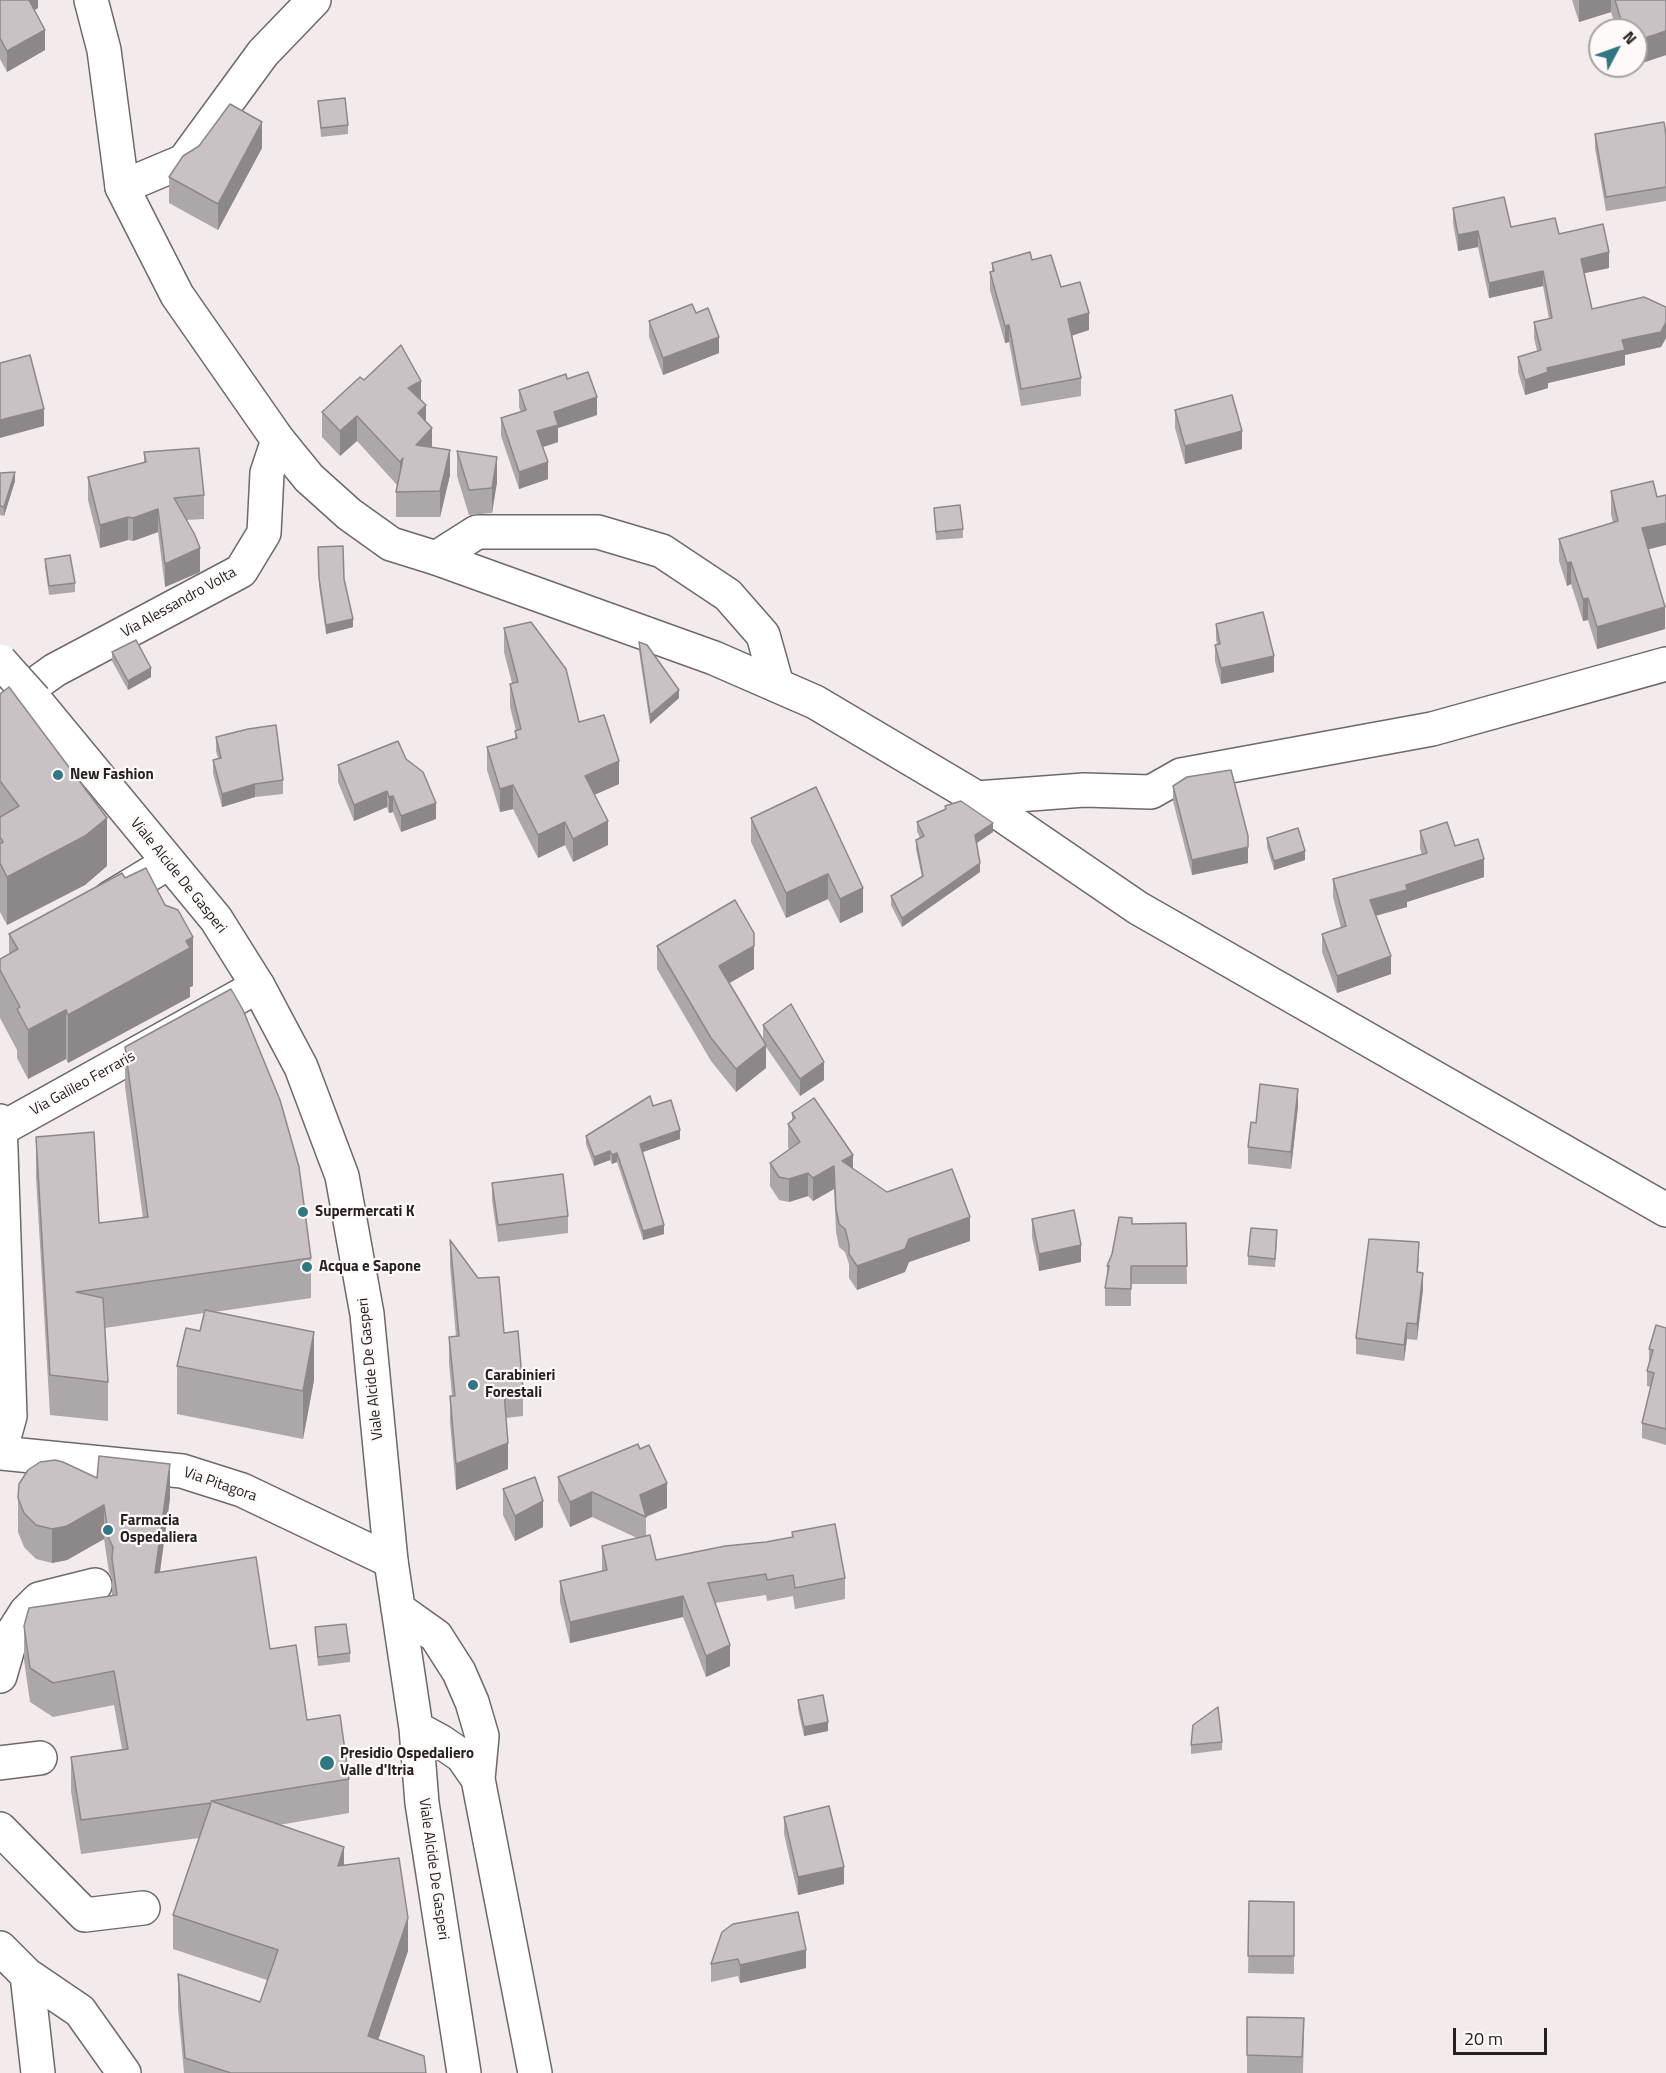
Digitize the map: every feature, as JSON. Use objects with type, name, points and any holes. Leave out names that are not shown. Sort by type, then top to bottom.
[{"type":"main road","points":[[90,0],[104,50],[122,187],[177,296],[278,440],[309,478],[349,514],[391,544],[714,658],[815,702],[977,798],[1138,908],[1666,1210]]},
{"type":"main road","points":[[122,187],[184,161],[263,53],[314,0]]},
{"type":"main road","name":"Via Alessandro Volta","points":[[0,709],[55,670],[241,571],[264,533],[267,473],[278,440]]},
{"type":"main road","points":[[436,558],[477,532],[598,532],[662,551],[728,595],[763,635],[777,685]]},
{"type":"main road","name":"Viale Alcide De Gasperi","points":[[0,661],[35,700],[216,920],[258,986],[301,1067],[342,1176],[367,1314],[391,1561],[416,1728],[422,1803],[464,2073]]},
{"type":"main road","points":[[977,798],[1084,790],[1151,792],[1181,775],[1432,729],[1666,664]]},
{"type":"main road","points":[[89,910],[168,863]]},
{"type":"main road","name":"Via Galileo Ferraris","points":[[1,1125],[258,986]]},
{"type":"main road","points":[[0,1452],[10,1416],[1,1125]]},
{"type":"main road","name":"Via Pitagora","points":[[0,1452],[182,1471],[242,1490],[391,1561]]},
{"type":"main road","points":[[0,1676],[12,1634],[26,1612],[39,1599],[95,1585]]},
{"type":"main road","points":[[399,1609],[436,1636],[459,1672],[472,1702],[482,1736],[478,1779],[535,2073]]},
{"type":"main road","points":[[416,1728],[462,1755],[478,1779]]},
{"type":"main road","points":[[0,1763],[40,1758]]},
{"type":"main road","points":[[0,1829],[85,1915],[143,1908]]},
{"type":"main road","points":[[0,1948],[27,1975],[80,2011],[124,2073]]},
{"type":"main road","points":[[27,1975],[38,2073]]},
{"type":"building","points":[[0,0],[29,0],[45,30],[7,51],[0,38]]},
{"type":"building","points":[[1615,0],[1666,0],[1666,31],[1648,37],[1648,18],[1620,18]]},
{"type":"building","points":[[345,98],[348,125],[321,128],[318,101]]},
{"type":"building","points":[[230,104],[262,122],[218,204],[169,177],[183,156],[199,146]]},
{"type":"building","points":[[1664,122],[1666,187],[1606,197],[1595,134]]},
{"type":"building","points":[[1504,197],[1511,227],[1555,218],[1559,234],[1603,224],[1609,252],[1581,259],[1592,309],[1644,297],[1666,307],[1666,322],[1661,332],[1622,340],[1625,350],[1547,368],[1548,372],[1525,380],[1518,357],[1541,350],[1534,322],[1552,318],[1543,271],[1489,283],[1478,231],[1458,235],[1453,208]]},
{"type":"building","points":[[1030,252],[1032,260],[1051,255],[1061,287],[1080,282],[1089,313],[1068,319],[1081,378],[1021,389],[1009,325],[1005,326],[990,272],[994,271],[992,263]]},
{"type":"building","points":[[692,304],[696,313],[708,308],[719,337],[663,358],[649,321]]},
{"type":"building","points":[[401,345],[421,381],[408,388],[426,405],[418,413],[432,428],[416,445],[450,450],[440,491],[396,492],[403,458],[400,462],[357,416],[340,431],[322,412],[360,377],[364,380]]},
{"type":"building","points":[[30,355],[44,409],[0,420],[0,363]]},
{"type":"building","points":[[588,372],[597,397],[554,412],[558,425],[537,431],[548,462],[519,472],[501,418],[526,410],[519,390],[566,374],[567,379]]},
{"type":"building","points":[[1232,395],[1242,431],[1185,446],[1175,410]]},
{"type":"building","points":[[199,448],[204,495],[174,498],[200,548],[165,564],[158,509],[133,518],[128,517],[100,525],[88,477],[146,462],[144,452]]},
{"type":"building","points":[[457,451],[497,457],[492,488],[469,490]]},
{"type":"building","points":[[15,472],[4,507],[0,506],[0,473]]},
{"type":"building","points":[[1653,481],[1657,497],[1666,495],[1666,523],[1642,528],[1665,607],[1597,627],[1588,598],[1583,599],[1571,562],[1567,563],[1559,539],[1618,521],[1611,491]]},
{"type":"building","points":[[960,505],[963,529],[936,532],[934,508]]},
{"type":"building","points":[[343,546],[344,579],[353,619],[326,625],[319,578],[318,547]]},
{"type":"building","points":[[70,555],[75,583],[49,586],[45,559]]},
{"type":"building","points":[[1263,612],[1274,656],[1221,668],[1215,645],[1220,644],[1216,624]]},
{"type":"building","points":[[531,622],[566,669],[579,722],[604,715],[619,761],[585,776],[608,821],[573,839],[565,822],[538,835],[513,785],[500,789],[487,747],[517,738],[515,731],[521,729],[510,684],[518,682],[504,628]]},
{"type":"building","points":[[136,640],[151,668],[128,681],[112,652]]},
{"type":"building","points":[[639,642],[647,645],[679,690],[650,715]]},
{"type":"building","points":[[9,687],[107,818],[85,836],[7,877],[0,863],[0,844],[3,842],[0,837],[0,817],[19,806],[0,781],[0,694]]},
{"type":"building","points":[[276,725],[283,780],[255,784],[222,794],[213,760],[221,758],[216,737]]},
{"type":"building","points":[[398,741],[406,759],[423,772],[436,803],[401,816],[393,796],[389,797],[387,791],[354,805],[338,765]]},
{"type":"building","points":[[1231,770],[1248,836],[1248,847],[1192,860],[1173,786],[1187,777]]},
{"type":"building","points":[[816,787],[863,888],[840,899],[828,874],[786,893],[751,818]]},
{"type":"building","points":[[961,801],[993,823],[975,835],[980,863],[902,918],[891,896],[923,876],[916,840],[924,836],[917,822],[946,809],[945,806]]},
{"type":"building","points":[[1447,822],[1455,846],[1478,839],[1484,859],[1406,885],[1407,890],[1370,900],[1391,956],[1337,976],[1322,934],[1346,926],[1333,879],[1427,853],[1420,831]]},
{"type":"building","points":[[1298,828],[1305,851],[1274,861],[1267,838]]},
{"type":"building","points":[[146,868],[165,905],[178,910],[193,937],[186,941],[190,948],[68,1015],[66,1010],[28,1030],[17,1009],[20,1007],[0,970],[0,959],[18,949],[9,934],[122,873],[125,878]]},
{"type":"building","points":[[735,900],[754,933],[754,946],[719,966],[766,1045],[736,1069],[711,1038],[657,946]]},
{"type":"building","points":[[231,989],[243,1010],[280,1100],[299,1167],[311,1258],[76,1292],[103,1298],[108,1382],[50,1375],[36,1137],[94,1132],[99,1223],[148,1217],[125,1047]]},
{"type":"building","points":[[791,1004],[824,1062],[800,1079],[763,1025]]},
{"type":"building","points":[[1260,1084],[1298,1089],[1291,1152],[1248,1147],[1251,1122],[1256,1123]]},
{"type":"building","points":[[650,1096],[653,1106],[671,1100],[680,1130],[640,1144],[664,1225],[643,1231],[617,1153],[612,1155],[610,1151],[594,1157],[586,1136]]},
{"type":"building","points":[[814,1098],[853,1155],[842,1161],[887,1192],[952,1169],[970,1217],[909,1239],[905,1249],[857,1266],[849,1254],[845,1229],[839,1224],[834,1166],[813,1178],[808,1173],[789,1179],[779,1177],[770,1163],[800,1142],[788,1124],[795,1118],[792,1113]]},
{"type":"building","points":[[563,1174],[568,1216],[498,1225],[492,1183]]},
{"type":"building","points":[[1074,1210],[1081,1245],[1039,1254],[1032,1219]]},
{"type":"building","points":[[1119,1217],[1132,1218],[1132,1224],[1186,1223],[1187,1266],[1131,1266],[1131,1289],[1105,1288],[1109,1266],[1107,1266],[1112,1254]]},
{"type":"building","points":[[1251,1228],[1277,1230],[1275,1259],[1248,1256]]},
{"type":"building","points":[[1369,1239],[1419,1242],[1417,1272],[1423,1273],[1417,1324],[1407,1323],[1404,1345],[1356,1338]]},
{"type":"building","points":[[450,1240],[478,1278],[499,1277],[504,1333],[518,1331],[523,1390],[504,1392],[508,1443],[456,1464],[450,1396],[455,1396],[449,1337],[459,1336]]},
{"type":"building","points":[[205,1310],[314,1332],[303,1391],[177,1366],[186,1328],[200,1331]]},
{"type":"building","points":[[1656,1325],[1666,1328],[1666,1429],[1642,1423],[1654,1373],[1647,1371],[1653,1350],[1649,1349]]},
{"type":"building","points":[[638,1444],[640,1449],[649,1445],[667,1483],[640,1495],[646,1517],[592,1492],[570,1502],[558,1477]]},
{"type":"building","points":[[99,1456],[170,1464],[155,1573],[256,1557],[270,1649],[296,1645],[307,1720],[340,1715],[349,1779],[211,1801],[344,1847],[338,1866],[399,1858],[408,1918],[368,2036],[424,2056],[426,2073],[231,2073],[185,2058],[178,1974],[260,2002],[278,1950],[173,1915],[211,1803],[81,1820],[71,1757],[128,1749],[114,1671],[53,1683],[30,1668],[24,1626],[29,1608],[117,1595],[112,1558],[113,1547],[109,1539],[104,1505],[67,1526],[52,1529],[36,1525],[24,1513],[18,1498],[19,1484],[28,1470],[40,1462],[55,1460],[63,1462],[97,1478]]},
{"type":"building","points":[[535,1477],[543,1501],[515,1516],[503,1489]]},
{"type":"building","points":[[835,1524],[845,1578],[795,1588],[793,1575],[767,1580],[766,1574],[708,1583],[730,1645],[706,1656],[683,1596],[570,1622],[560,1581],[607,1570],[602,1546],[650,1535],[656,1560],[725,1546],[793,1537],[792,1532]]},
{"type":"building","points":[[346,1624],[350,1653],[318,1657],[315,1627]]},
{"type":"building","points":[[823,1695],[828,1722],[804,1727],[798,1700]]},
{"type":"building","points":[[1218,1707],[1222,1742],[1191,1745],[1193,1725]]},
{"type":"building","points":[[829,1806],[844,1867],[798,1877],[784,1817]]},
{"type":"building","points":[[1249,1901],[1294,1902],[1294,1956],[1248,1956]]},
{"type":"building","points":[[798,1912],[806,1950],[740,1965],[738,1959],[711,1964],[722,1932],[733,1924]]},
{"type":"building","points":[[1247,2017],[1304,2018],[1302,2057],[1247,2055]]},
{"type":"place","name":"New Fashion","points":[[58,775]]},
{"type":"place","name":"Supermercati K","points":[[303,1212]]},
{"type":"place","name":"Acqua e Sapone","points":[[307,1267]]},
{"type":"place","name":"Carabinieri Forestali","points":[[473,1385]]},
{"type":"place","name":"Farmacia Ospedaliera","points":[[108,1530]]},
{"type":"place","name":"Presidio Ospedaliero Valle d'Itria","points":[[327,1763]]}]
